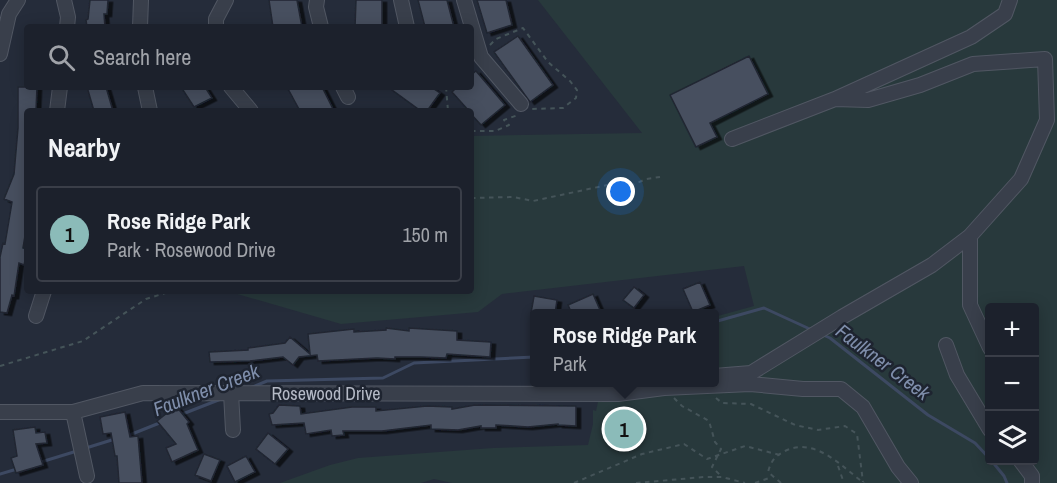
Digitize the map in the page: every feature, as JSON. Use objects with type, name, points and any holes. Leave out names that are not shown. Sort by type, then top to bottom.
[{"type":"street","points":[[0,54],[4,11],[18,0]]},
{"type":"street","points":[[64,0],[67,24]]},
{"type":"street","points":[[140,24],[141,0]]},
{"type":"street","points":[[216,24],[216,19],[226,0]]},
{"type":"street","points":[[317,0],[316,7],[320,24]]},
{"type":"street","points":[[401,0],[406,24]]},
{"type":"street","points":[[464,0],[469,24]]},
{"type":"street","points":[[732,139],[835,99],[971,37],[1005,14],[1010,0]]},
{"type":"street","points":[[476,59],[521,104]]},
{"type":"street","points":[[719,376],[751,373],[932,265],[970,236],[1021,179],[1047,120],[1045,59],[973,64],[920,85],[868,100],[835,99]]},
{"type":"street","points":[[57,108],[60,90]]},
{"type":"street","points":[[146,90],[149,108]]},
{"type":"street","points":[[234,90],[248,108]]},
{"type":"street","points":[[970,236],[970,305],[985,337]]},
{"type":"street","points":[[36,316],[44,294]]},
{"type":"street","points":[[946,345],[957,375],[985,422]]},
{"type":"street","name":"Rosewood Drive","points":[[719,385],[750,384],[803,389],[841,389],[863,407],[898,467],[912,483]]},
{"type":"street","points":[[618,394],[625,387]]},
{"type":"street","name":"Rosewood Drive","points":[[0,412],[73,412],[143,393],[618,394],[683,387]]},
{"type":"street","points":[[231,393],[233,430]]},
{"type":"street","points":[[73,412],[87,476]]},
{"type":"street","points":[[1023,465],[1032,479]]},
{"type":"path","points":[[474,131],[495,131],[509,125],[504,120],[527,113],[531,109],[563,108],[576,98],[577,90],[548,62],[523,28],[496,39],[476,59]]},
{"type":"path","points":[[446,90],[448,108]]},
{"type":"path","points":[[474,198],[513,197],[533,201],[612,184],[628,187],[646,179],[660,177]]},
{"type":"path","points":[[0,366],[83,340],[146,298],[161,294]]},
{"type":"path","points":[[703,387],[722,403],[751,404],[795,425],[818,430],[845,426],[857,435],[863,483]]},
{"type":"path","points":[[664,388],[682,406],[709,421],[715,442],[721,449],[712,467],[722,477]]},
{"type":"path","points":[[574,483],[642,454],[684,444],[706,459],[745,446],[780,454]]},
{"type":"path","points":[[780,483],[768,472],[771,460],[799,446],[810,447],[823,453],[863,483]]},
{"type":"path","points":[[838,464],[844,483]]},
{"type":"path","points":[[636,483],[722,477],[745,483]]},
{"type":"path","points":[[755,483],[773,477]]},
{"type":"shaded area","points":[[538,0],[1057,0],[1057,483],[452,483],[434,479],[421,483],[280,483],[330,465],[358,458],[493,448],[588,445],[593,424],[593,410],[596,411],[601,387],[719,387],[719,316],[754,306],[744,266],[502,294],[478,312],[341,324],[237,294],[474,294],[474,136],[642,133]]},
{"type":"building","points":[[90,0],[108,0],[107,14],[104,14],[105,24],[87,24]]},
{"type":"building","points":[[269,0],[297,0],[301,24],[273,24]]},
{"type":"building","points":[[356,0],[382,0],[382,24],[355,24]]},
{"type":"building","points":[[418,0],[447,0],[453,24],[424,24]]},
{"type":"building","points":[[477,0],[506,0],[512,25],[487,33]]},
{"type":"building","points":[[518,36],[553,85],[530,102],[494,52]]},
{"type":"building","points":[[749,56],[768,94],[710,123],[717,137],[696,147],[670,95]]},
{"type":"building","points":[[476,71],[505,105],[481,125],[474,117],[474,108],[466,108],[452,92],[454,90],[474,90],[474,73]]},
{"type":"building","points":[[18,87],[24,87],[24,90],[37,90],[36,108],[24,108],[24,265],[19,263],[14,296],[12,295],[7,313],[0,312],[0,257],[3,243],[5,244],[12,202],[4,199],[14,174],[18,128]]},
{"type":"building","points":[[88,90],[107,90],[112,108],[93,108]]},
{"type":"building","points":[[183,90],[207,90],[212,98],[194,107]]},
{"type":"building","points":[[289,90],[324,90],[332,108],[298,108]]},
{"type":"building","points":[[392,90],[436,90],[440,93],[429,108],[417,108]]},
{"type":"building","points":[[700,282],[710,305],[700,309],[692,309],[683,289]]},
{"type":"building","points":[[634,287],[644,295],[634,308],[623,300]]},
{"type":"building","points":[[593,294],[600,309],[570,309],[568,305]]},
{"type":"building","points":[[534,296],[557,300],[556,309],[532,309]]},
{"type":"building","points":[[386,328],[409,331],[409,328],[457,331],[457,340],[491,342],[490,357],[447,354],[446,358],[395,357],[395,359],[318,361],[317,355],[299,357],[293,365],[283,357],[210,362],[209,352],[248,350],[248,348],[285,343],[290,337],[310,354],[308,334],[354,329],[354,332],[386,330]]},
{"type":"building","points":[[279,405],[300,406],[301,414],[352,407],[376,407],[376,411],[427,406],[452,407],[452,409],[475,405],[576,406],[576,426],[496,425],[496,428],[481,428],[481,426],[458,430],[431,429],[431,425],[382,431],[343,431],[344,435],[332,436],[331,430],[306,434],[304,423],[272,425],[269,414],[273,413]]},
{"type":"building","points":[[176,406],[189,422],[187,424],[198,450],[172,462],[166,448],[176,444],[157,421]]},
{"type":"building","points":[[125,412],[130,437],[138,436],[142,483],[119,483],[117,456],[115,456],[111,433],[103,434],[100,417]]},
{"type":"building","points":[[35,427],[36,433],[45,432],[47,443],[36,444],[43,465],[16,473],[11,458],[17,456],[13,430]]},
{"type":"building","points":[[268,433],[288,449],[275,464],[256,449]]},
{"type":"building","points":[[204,454],[220,460],[211,481],[195,475]]},
{"type":"building","points":[[246,456],[255,472],[235,482],[227,466]]},
{"type":"waterway","name":"Faulkner Creek","points":[[719,321],[764,308],[812,330]]},
{"type":"waterway","name":"Faulkner Creek","points":[[821,334],[830,338],[928,415],[975,443],[985,454]]},
{"type":"waterway","name":"Faulkner Creek","points":[[250,388],[267,381],[383,378],[414,363],[530,357]]},
{"type":"waterway","name":"Faulkner Creek","points":[[180,415],[221,399]]},
{"type":"waterway","name":"Faulkner Creek","points":[[127,436],[162,422]]},
{"type":"waterway","name":"Faulkner Creek","points":[[86,448],[115,439]]},
{"type":"waterway","name":"Faulkner Creek","points":[[41,462],[77,451]]},
{"type":"waterway","name":"Faulkner Creek","points":[[995,465],[1007,483]]},
{"type":"waterway","name":"Faulkner Creek","points":[[0,474],[17,469]]},
{"type":"place","name":"Rose Ridge Park","points":[[624,429]]}]
